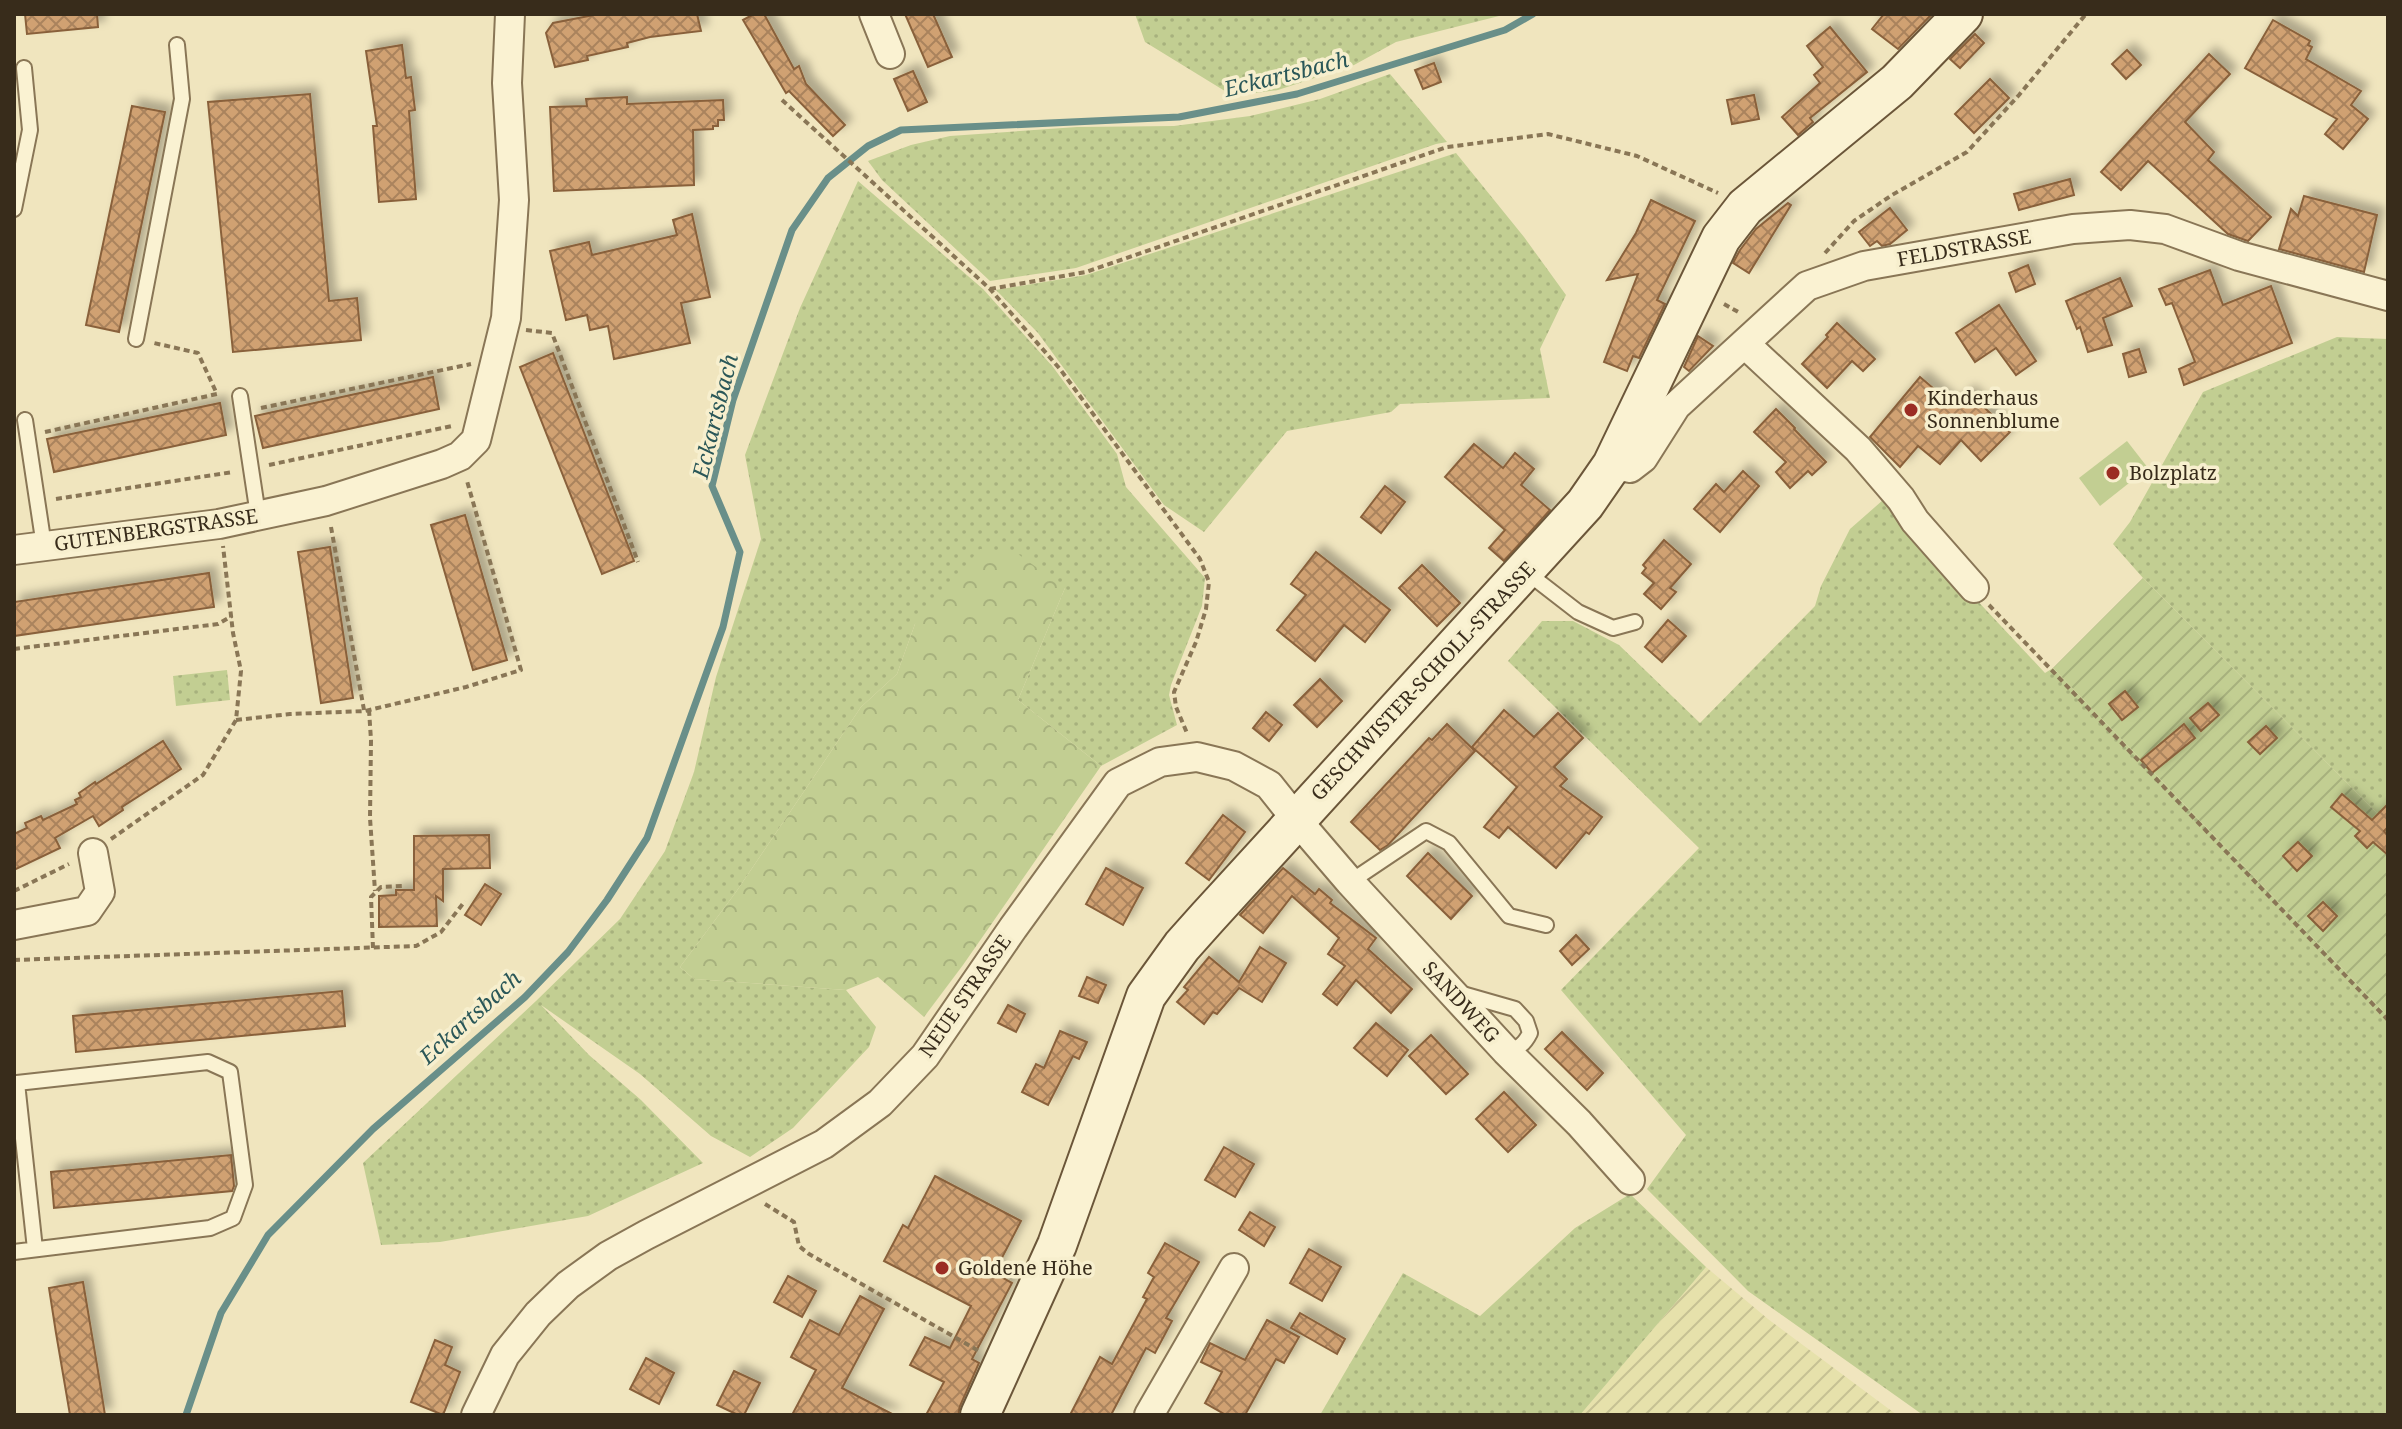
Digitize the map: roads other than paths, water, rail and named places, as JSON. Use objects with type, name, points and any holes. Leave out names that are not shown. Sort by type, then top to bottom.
[{"type":"street","name":"GUTENBERGSTRASSE","points":[[14,550],[219,524],[326,501],[442,464],[460,456],[476,440],[503,328],[514,200],[507,83],[510,14]]},
{"type":"street","points":[[874,14],[890,54]]},
{"type":"street","name":"GESCHWISTER-SCHOLL-STRASSE","points":[[980,1415],[1057,1245],[1146,996],[1182,946],[1585,504],[1612,465],[1721,238],[1745,207],[1897,82],[1963,14]]},
{"type":"street","name":"FELDSTRASSE","points":[[1612,465],[1630,468],[1643,458],[1676,406],[1807,286],[1864,266],[2073,229],[2130,225],[2165,229],[2239,256],[2388,296]]},
{"type":"street","points":[[1754,335],[1858,449],[1974,588]]},
{"type":"street","name":"NEUE STRASSE","points":[[476,1415],[505,1355],[538,1314],[568,1285],[608,1256],[646,1235],[824,1144],[880,1103],[925,1056],[1118,783],[1160,762],[1197,757],[1234,766],[1269,785],[1296,819]]},
{"type":"street","name":"SANDWEG","points":[[1296,819],[1506,1051],[1579,1123],[1630,1180]]},
{"type":"street","points":[[14,925],[87,911],[100,892],[93,853]]},
{"type":"street","points":[[1149,1415],[1234,1268]]},
{"type":"lane","points":[[136,339],[182,99],[177,45]]},
{"type":"lane","points":[[14,209],[30,130],[24,68]]},
{"type":"lane","points":[[240,396],[258,515]]},
{"type":"lane","points":[[25,420],[44,546]]},
{"type":"lane","points":[[1525,571],[1578,612],[1613,628],[1635,622]]},
{"type":"lane","points":[[1350,882],[1426,831],[1449,843],[1509,916],[1546,925]]},
{"type":"lane","points":[[14,1252],[210,1228],[233,1218],[245,1185],[230,1072],[208,1062],[17,1083],[35,1249]]},
{"type":"waterway","name":"Eckartsbach","points":[[186,1415],[221,1313],[268,1235],[373,1129],[525,997],[568,952],[607,900],[647,838],[723,627],[740,552],[712,486],[733,400],[792,230],[828,178],[868,146],[901,130],[1179,117],[1297,94],[1505,30],[1533,14]]},
{"type":"place","name":"Kinderhaus Sonnenblume","points":[[1911,410]]},
{"type":"place","name":"Bolzplatz","points":[[2113,473]]},
{"type":"place","name":"Goldene Höhe","points":[[942,1268]]}]
